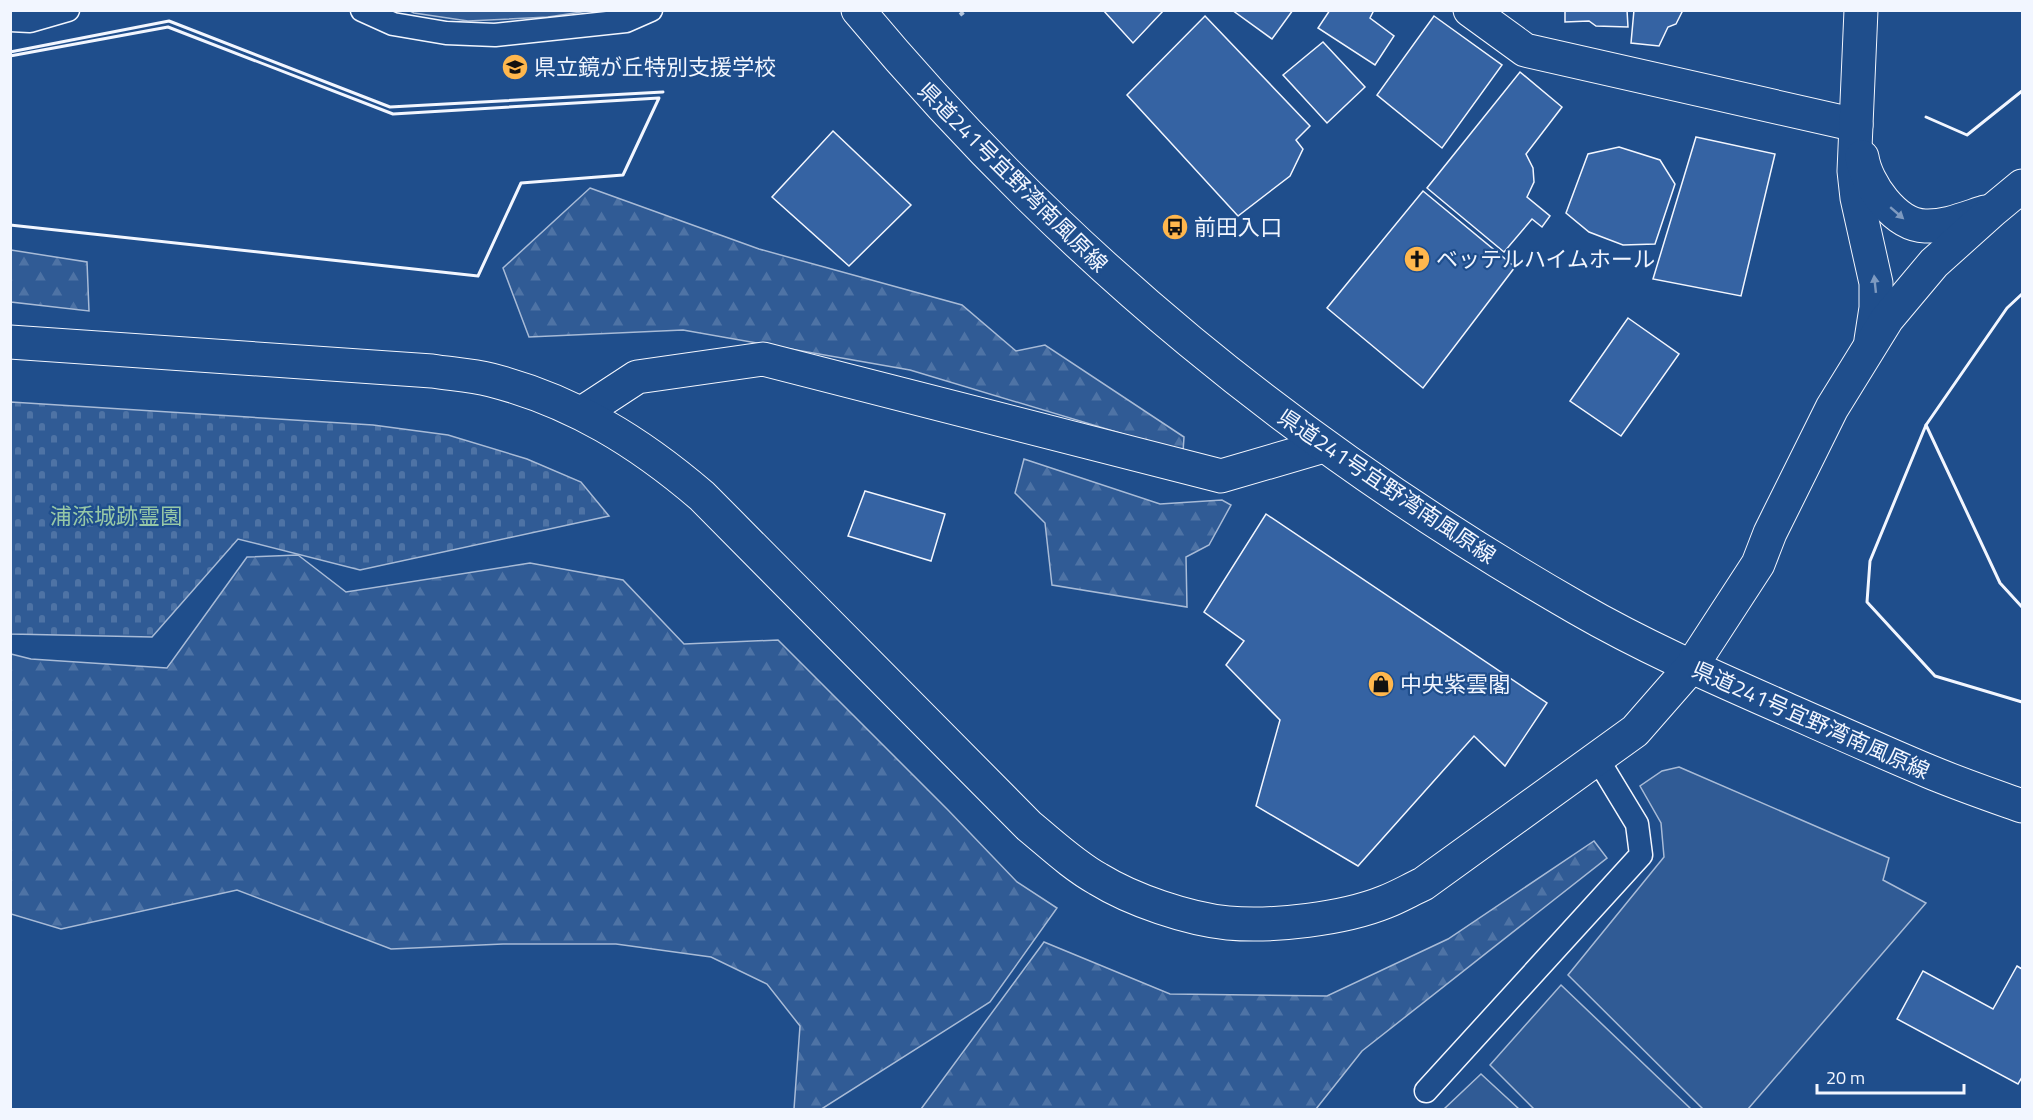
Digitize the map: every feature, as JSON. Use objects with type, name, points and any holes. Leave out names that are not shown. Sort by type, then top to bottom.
[{"type":"street","name":"県道241号宜野湾南風原線","points":[[858,10],[903,65],[962,130],[1041,210],[1104,268],[1191,344],[1324,446],[1400,500],[1476,549],[1579,610],[1691,667],[1931,772],[2022,806]]},
{"type":"street","points":[[1470,10],[1525,50],[1856,125]]},
{"type":"street","points":[[1861,10],[1854,171],[1857,198],[1876,283],[1876,308],[1871,342]]},
{"type":"street","points":[[1856,125],[1870,184],[1883,200],[1905,220],[1924,226],[1993,210]]},
{"type":"street","points":[[10,342],[432,371],[490,380],[582,412],[656,458],[702,496],[1029,826],[1098,879],[1134,897],[1176,912],[1227,923],[1275,923],[1330,917],[1384,902],[1423,884],[1635,731],[1691,667],[1758,564],[1770,533],[1832,408],[1887,319],[1934,263],[2022,186]]},
{"type":"street","points":[[582,412],[637,378],[763,359],[1221,476],[1324,446]]},
{"type":"lane","points":[[10,20],[30,21],[68,10]]},
{"type":"lane","points":[[362,10],[393,24],[446,33],[495,35],[626,21],[651,10]]},
{"type":"lane","points":[[1426,1091],[1641,855],[1637,824],[1597,758]]},
{"type":"path","points":[[960,15],[966,10]]},
{"type":"green space","points":[[410,11],[588,11],[548,17],[468,21]]},
{"type":"green space","points":[[590,188],[759,249],[962,305],[1016,351],[1045,345],[1184,437],[1183,452],[910,370],[683,330],[529,337],[503,268]]},
{"type":"green space","points":[[11,250],[87,262],[89,311],[11,302]]},
{"type":"green space","name":"浦添城跡霊園","points":[[11,402],[373,425],[448,435],[527,459],[581,482],[609,516],[360,570],[238,539],[152,637],[11,634]]},
{"type":"green space","points":[[1024,459],[1160,504],[1222,500],[1231,505],[1209,545],[1186,557],[1187,607],[1052,585],[1045,523],[1015,493]]},
{"type":"green space","points":[[298,555],[346,592],[530,563],[623,580],[684,644],[778,640],[1017,882],[1057,908],[990,1002],[820,1110],[794,1109],[800,1026],[767,984],[711,957],[616,944],[503,944],[391,949],[237,890],[61,929],[11,914],[11,654],[31,659],[167,668],[247,557]]},
{"type":"green space","points":[[1594,841],[1607,858],[1362,1051],[1316,1109],[921,1109],[1044,942],[1170,994],[1327,996],[1448,939]]},
{"type":"shaded area","points":[[1679,767],[1889,858],[1883,880],[1926,903],[1748,1109],[1703,1109],[1568,975],[1664,857],[1661,823],[1640,786],[1662,771]]},
{"type":"shaded area","points":[[1561,985],[1691,1109],[1534,1109],[1490,1065]]},
{"type":"shaded area","points":[[1481,1074],[1519,1109],[1444,1109]]},
{"type":"building","points":[[1103,10],[1164,10],[1133,43]]},
{"type":"building","points":[[1232,10],[1293,10],[1272,39]]},
{"type":"building","points":[[1330,10],[1374,10],[1370,18],[1394,36],[1375,65],[1318,28]]},
{"type":"building","points":[[1565,10],[1627,10],[1628,27],[1596,26],[1589,21],[1565,22]]},
{"type":"building","points":[[1634,10],[1683,10],[1676,24],[1668,27],[1659,46],[1631,43]]},
{"type":"building","points":[[1205,16],[1310,126],[1296,140],[1303,149],[1290,176],[1238,216],[1127,95]]},
{"type":"building","points":[[1434,16],[1502,65],[1442,148],[1377,95]]},
{"type":"building","points":[[1323,42],[1365,87],[1327,123],[1283,75]]},
{"type":"building","points":[[1520,72],[1562,107],[1526,154],[1533,168],[1534,182],[1527,197],[1550,216],[1542,227],[1532,219],[1504,252],[1427,188]]},
{"type":"building","points":[[833,131],[911,205],[849,266],[772,197]]},
{"type":"building","points":[[1696,137],[1775,154],[1741,296],[1653,279]]},
{"type":"building","points":[[1619,147],[1660,160],[1675,184],[1655,244],[1623,245],[1589,232],[1566,213],[1588,154]]},
{"type":"building","points":[[1423,191],[1515,267],[1423,388],[1327,308]]},
{"type":"building","points":[[1628,318],[1679,354],[1621,436],[1570,401]]},
{"type":"building","points":[[865,491],[945,514],[931,561],[848,536]]},
{"type":"building","name":"中央紫雲閣","points":[[1266,514],[1547,703],[1505,766],[1474,736],[1358,866],[1256,806],[1280,720],[1226,665],[1244,641],[1204,612]]},
{"type":"building","points":[[2017,966],[2022,969],[2022,1077],[2018,1084],[1897,1019],[1923,971],[1993,1009]]},
{"type":"wall","points":[[10,52],[169,21],[390,107],[663,92]]},
{"type":"wall","points":[[10,56],[168,27],[393,114],[659,98],[623,175],[521,183],[478,276],[10,225]]},
{"type":"wall","points":[[1926,117],[1967,135],[2022,91]]},
{"type":"wall","points":[[1926,425],[2007,308],[2022,294]]},
{"type":"wall","points":[[2022,607],[2000,583],[1926,425],[1870,561],[1867,602],[1935,676],[2022,702]]},
{"type":"place","name":"県立鏡が丘特別支援学校","points":[[515,67]]},
{"type":"place","name":"前田入口","points":[[1175,227]]},
{"type":"place","name":"ベッテルハイムホール","points":[[1417,259]]},
{"type":"place","name":"中央紫雲閣","points":[[1381,684]]}]
